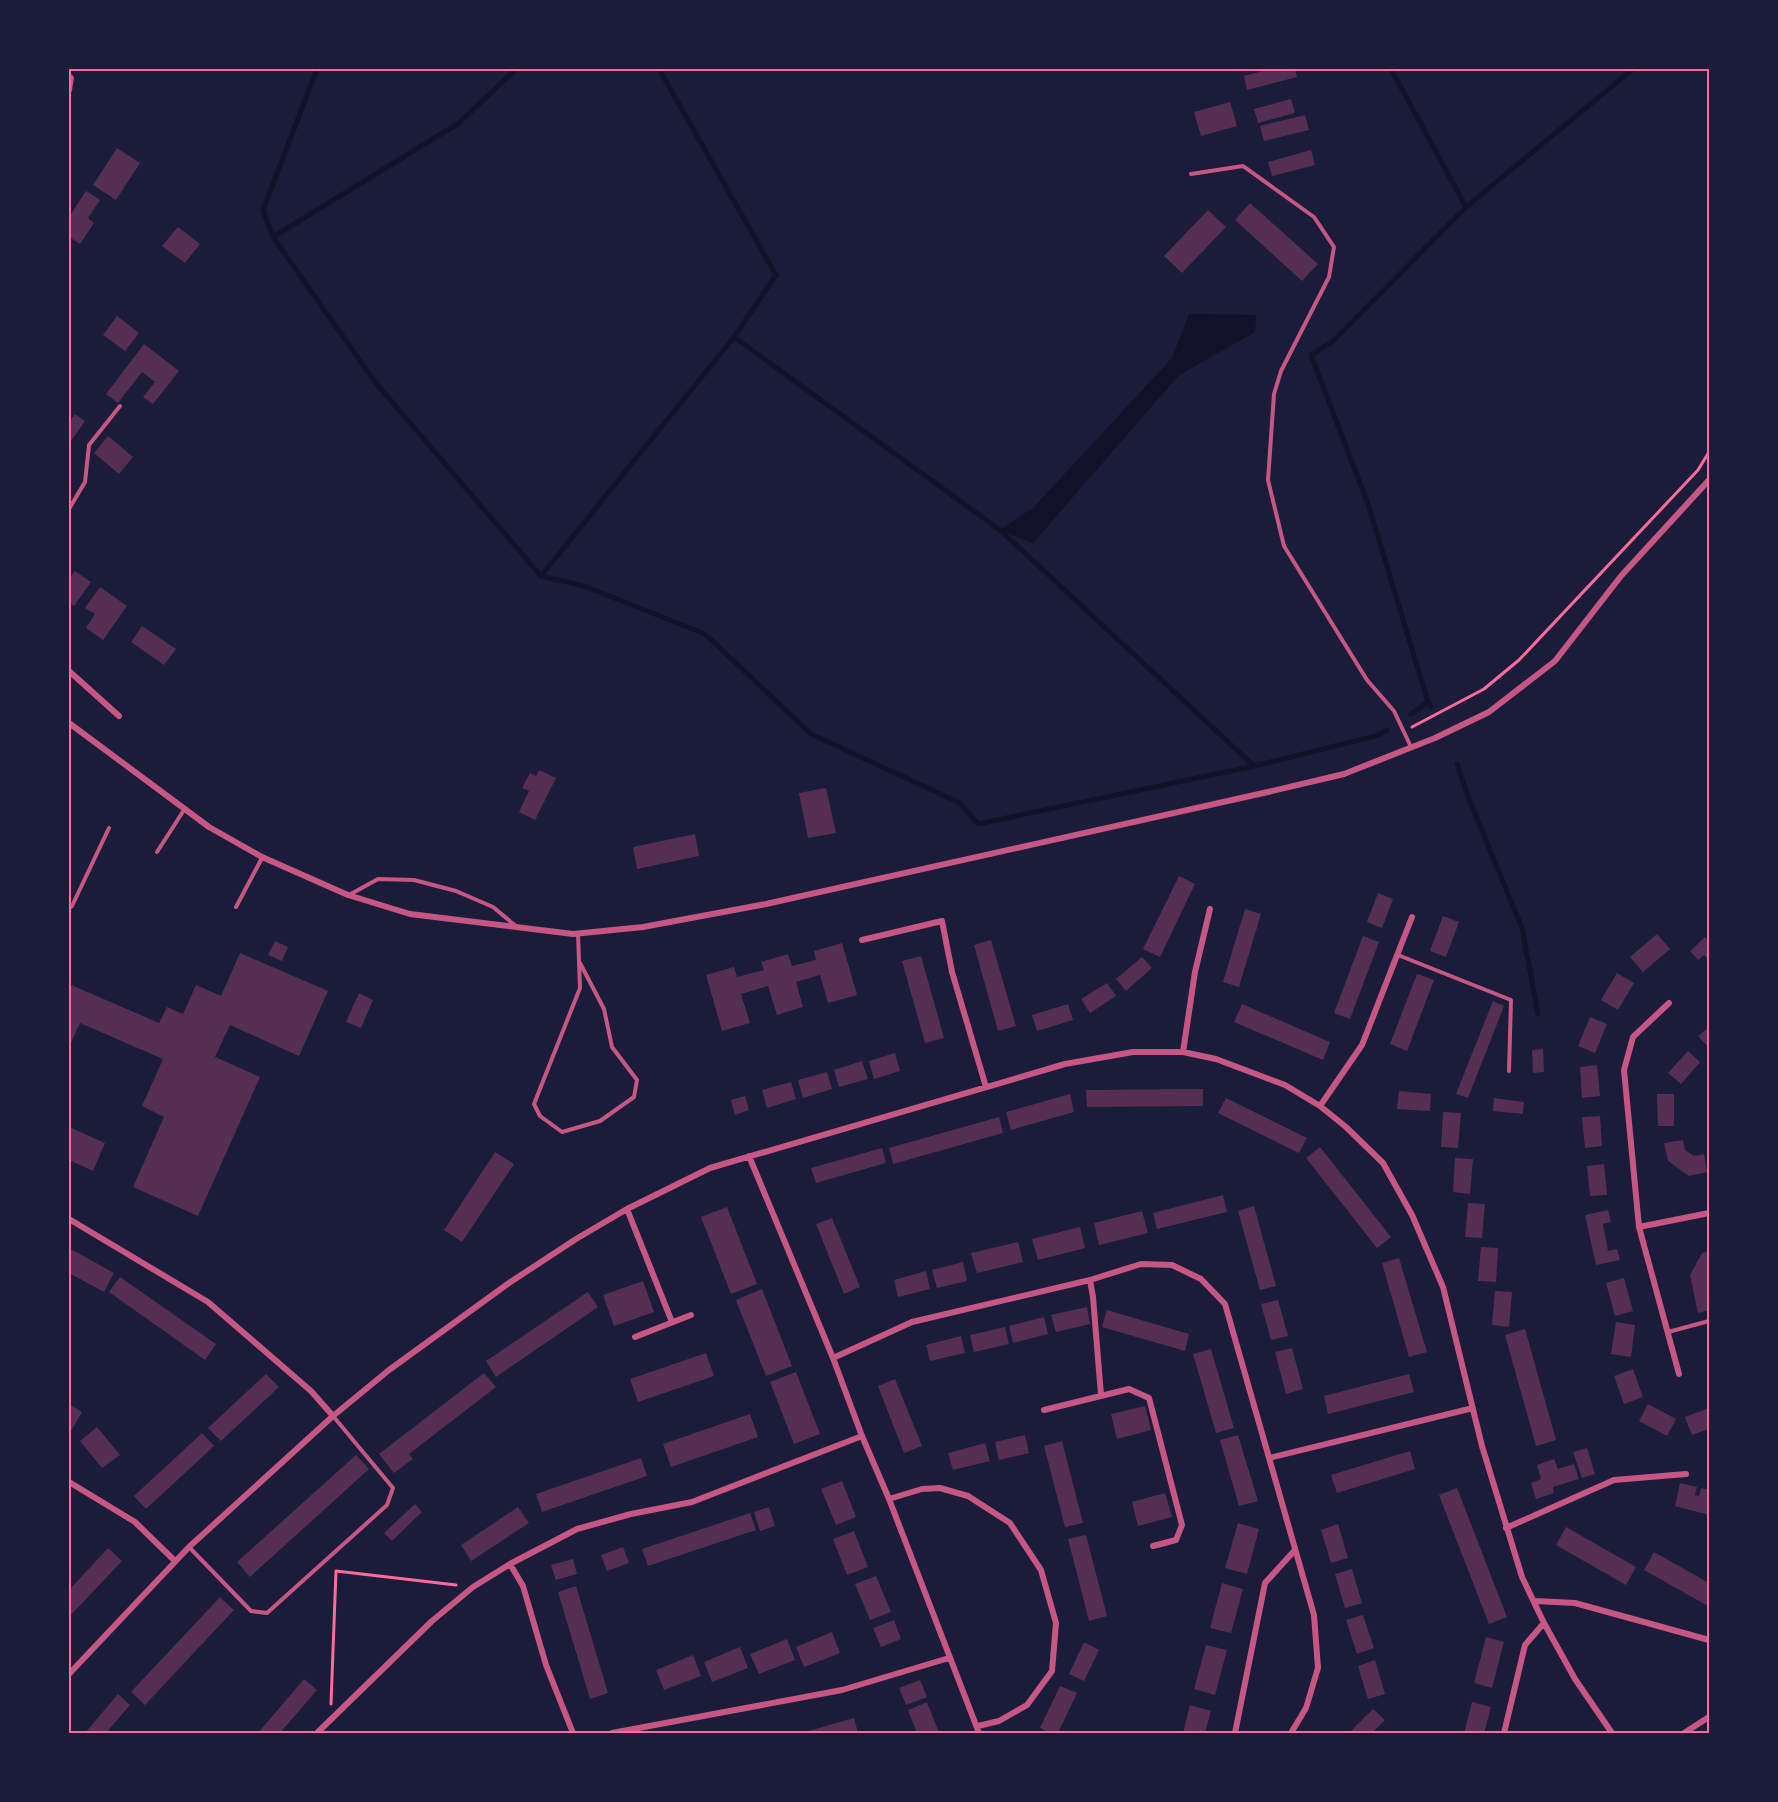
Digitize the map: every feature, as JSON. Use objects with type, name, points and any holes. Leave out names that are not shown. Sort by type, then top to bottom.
[{"type":"street","points":[[69,76],[71,78],[69,90]]},
{"type":"street","points":[[69,723],[209,827],[262,857],[348,895],[410,914],[519,928],[578,934],[643,927],[766,904],[1344,774],[1414,746],[1489,712],[1555,661],[1621,576],[1709,480]]},
{"type":"street","points":[[69,671],[119,716]]},
{"type":"street","points":[[1183,1052],[1196,972],[1210,909]]},
{"type":"street","points":[[1320,1106],[1362,1045],[1412,917]]},
{"type":"street","points":[[862,940],[942,921],[948,955],[986,1087]]},
{"type":"street","points":[[1669,1003],[1633,1037],[1624,1070],[1639,1227],[1679,1374]]},
{"type":"street","points":[[69,1674],[175,1561],[333,1416],[389,1370],[509,1283],[627,1209],[710,1168],[1065,1064],[1133,1052],[1183,1052],[1216,1059],[1285,1085],[1320,1106],[1346,1127],[1383,1163],[1412,1215],[1443,1287],[1473,1408],[1522,1577],[1575,1679],[1612,1733]]},
{"type":"street","points":[[749,1156],[833,1358],[979,1730],[1027,1706],[1052,1671],[1056,1623],[1041,1570],[1010,1523],[969,1496],[940,1488],[922,1489],[889,1499]]},
{"type":"street","points":[[627,1209],[672,1322]]},
{"type":"street","points":[[1639,1227],[1709,1213]]},
{"type":"street","points":[[69,1219],[208,1302],[311,1391],[333,1416]]},
{"type":"street","points":[[833,1358],[912,1322],[1090,1280],[1141,1264],[1172,1265],[1201,1279],[1225,1304],[1314,1614],[1318,1668],[1306,1708],[1291,1733]]},
{"type":"street","points":[[1090,1280],[1094,1297],[1101,1395]]},
{"type":"street","points":[[635,1337],[691,1314]]},
{"type":"street","points":[[1044,1410],[1129,1389],[1149,1398],[1182,1525],[1176,1540],[1153,1546]]},
{"type":"street","points":[[1269,1458],[1473,1408]]},
{"type":"street","points":[[317,1733],[432,1622],[473,1587],[510,1564],[577,1529],[631,1514],[692,1502],[862,1436]]},
{"type":"street","points":[[1506,1528],[1614,1480],[1686,1474]]},
{"type":"street","points":[[69,1482],[135,1522],[175,1561]]},
{"type":"street","points":[[1235,1733],[1265,1583],[1295,1550]]},
{"type":"street","points":[[510,1564],[523,1586],[546,1665],[573,1733]]},
{"type":"street","points":[[1535,1601],[1575,1603],[1709,1640]]},
{"type":"street","points":[[1504,1733],[1525,1645],[1544,1623]]},
{"type":"street","points":[[612,1733],[842,1690],[949,1658]]},
{"type":"street","points":[[1684,1733],[1709,1717]]},
{"type":"lane","points":[[1191,174],[1243,166],[1314,217],[1334,247],[1329,277],[1281,371],[1274,394],[1268,480],[1284,546],[1367,680],[1394,711],[1414,746]]},
{"type":"lane","points":[[69,509],[85,482],[90,445],[120,406]]},
{"type":"lane","points":[[157,852],[184,810]]},
{"type":"lane","points":[[69,908],[109,828]]},
{"type":"lane","points":[[236,907],[262,857]]},
{"type":"lane","points":[[348,895],[378,879],[414,880],[456,891],[493,907],[519,928]]},
{"type":"lane","points":[[578,934],[580,988],[534,1104],[540,1116],[562,1132],[600,1121],[634,1097],[637,1080],[612,1047],[604,1009],[580,963]]},
{"type":"lane","points":[[1397,955],[1511,1000],[1509,1071]]},
{"type":"lane","points":[[1667,1332],[1709,1321]]},
{"type":"lane","points":[[189,1548],[251,1611],[267,1613],[387,1505],[393,1488],[333,1416]]},
{"type":"path","points":[[1414,746],[1411,728],[1484,689],[1519,660],[1698,470],[1709,452]]},
{"type":"path","points":[[330,1719],[336,1571],[473,1587]]},
{"type":"shaded area","points":[[1189,314],[1256,315],[1255,332],[1179,375],[1033,543],[1000,530],[1033,508],[1172,358]]},
{"type":"building","points":[[1270,69],[1295,69],[1297,77],[1247,90],[1244,76]]},
{"type":"building","points":[[1291,99],[1295,113],[1258,123],[1254,109]]},
{"type":"building","points":[[1230,102],[1237,126],[1201,136],[1194,112]]},
{"type":"building","points":[[1305,115],[1309,130],[1264,141],[1260,126]]},
{"type":"building","points":[[117,148],[140,163],[116,200],[93,185]]},
{"type":"building","points":[[1311,150],[1315,165],[1272,176],[1268,162]]},
{"type":"building","points":[[86,191],[100,200],[88,218],[94,223],[80,244],[69,237],[69,217]]},
{"type":"building","points":[[1250,203],[1318,264],[1302,281],[1235,220]]},
{"type":"building","points":[[1208,210],[1226,227],[1182,273],[1164,256]]},
{"type":"building","points":[[178,227],[200,244],[185,263],[162,246]]},
{"type":"building","points":[[117,316],[139,333],[125,351],[103,335]]},
{"type":"building","points":[[144,344],[179,371],[153,404],[143,397],[155,382],[142,372],[118,403],[106,394]]},
{"type":"building","points":[[75,414],[85,421],[69,444],[69,423]]},
{"type":"building","points":[[108,436],[133,457],[119,474],[94,453]]},
{"type":"building","points":[[75,571],[91,582],[74,606],[69,603],[69,579]]},
{"type":"building","points":[[100,587],[127,606],[103,640],[86,628],[95,614],[85,608]]},
{"type":"building","points":[[142,626],[176,649],[164,665],[131,642]]},
{"type":"building","points":[[539,770],[556,778],[535,820],[519,812],[529,791],[522,788],[530,773],[536,776]]},
{"type":"building","points":[[826,788],[836,833],[808,838],[799,793]]},
{"type":"building","points":[[695,834],[699,856],[637,869],[633,847]]},
{"type":"building","points":[[1179,876],[1195,884],[1160,957],[1143,949]]},
{"type":"building","points":[[1378,893],[1393,899],[1382,928],[1367,922]]},
{"type":"building","points":[[1245,909],[1261,914],[1239,987],[1223,982]]},
{"type":"building","points":[[1443,916],[1459,922],[1446,957],[1430,951]]},
{"type":"building","points":[[1657,934],[1670,949],[1643,972],[1630,957]]},
{"type":"building","points":[[1363,936],[1379,942],[1350,1019],[1334,1013]]},
{"type":"building","points":[[1705,937],[1709,942],[1709,960],[1704,955],[1698,960],[1690,951]]},
{"type":"building","points":[[991,940],[1016,1026],[998,1031],[974,945]]},
{"type":"building","points":[[275,941],[288,947],[282,961],[268,955]]},
{"type":"building","points":[[842,943],[857,995],[828,1003],[820,975],[796,982],[803,1007],[777,1015],[768,986],[741,994],[750,1023],[722,1031],[706,975],[734,967],[737,977],[764,970],[761,962],[788,954],[792,966],[816,960],[814,951]]},
{"type":"building","points":[[240,953],[328,991],[299,1056],[230,1025],[215,1057],[260,1077],[198,1216],[133,1187],[164,1117],[142,1106],[163,1059],[80,1023],[69,1047],[69,984],[159,1023],[167,1007],[183,1014],[196,985],[221,996]]},
{"type":"building","points":[[921,956],[944,1038],[925,1043],[902,961]]},
{"type":"building","points":[[1142,957],[1152,968],[1126,991],[1116,979]]},
{"type":"building","points":[[1617,973],[1634,983],[1618,1010],[1601,1000]]},
{"type":"building","points":[[1417,974],[1434,980],[1407,1051],[1390,1044]]},
{"type":"building","points":[[1107,983],[1116,996],[1090,1013],[1081,999]]},
{"type":"building","points":[[359,993],[373,1000],[361,1028],[346,1022]]},
{"type":"building","points":[[1493,1001],[1504,1006],[1468,1098],[1456,1094]]},
{"type":"building","points":[[1068,1004],[1073,1020],[1037,1031],[1032,1015]]},
{"type":"building","points":[[1242,1004],[1330,1042],[1323,1060],[1234,1022]]},
{"type":"building","points":[[1590,1017],[1607,1024],[1595,1053],[1578,1046]]},
{"type":"building","points":[[1709,1027],[1709,1048],[1698,1036]]},
{"type":"building","points":[[1543,1049],[1544,1072],[1533,1073],[1532,1050]]},
{"type":"building","points":[[1688,1051],[1700,1062],[1681,1084],[1668,1073]]},
{"type":"building","points":[[895,1053],[900,1071],[874,1079],[869,1061]]},
{"type":"building","points":[[862,1061],[868,1079],[839,1087],[834,1070]]},
{"type":"building","points":[[1597,1065],[1600,1096],[1582,1098],[1580,1067]]},
{"type":"building","points":[[827,1072],[832,1089],[803,1098],[798,1080]]},
{"type":"building","points":[[791,1082],[796,1099],[767,1108],[762,1090]]},
{"type":"building","points":[[1203,1089],[1203,1106],[1087,1107],[1086,1090]]},
{"type":"building","points":[[1399,1091],[1431,1094],[1430,1111],[1397,1109]]},
{"type":"building","points":[[1070,1094],[1074,1112],[1011,1130],[1006,1112]]},
{"type":"building","points":[[1657,1094],[1674,1094],[1674,1126],[1658,1126]]},
{"type":"building","points":[[745,1096],[749,1110],[735,1115],[731,1100]]},
{"type":"building","points":[[1226,1098],[1307,1138],[1299,1153],[1218,1113]]},
{"type":"building","points":[[1494,1098],[1524,1102],[1523,1114],[1493,1111]]},
{"type":"building","points":[[1443,1112],[1461,1113],[1458,1148],[1441,1147]]},
{"type":"building","points":[[1600,1116],[1602,1146],[1585,1148],[1582,1117]]},
{"type":"building","points":[[999,1117],[1003,1133],[893,1164],[889,1148]]},
{"type":"building","points":[[69,1127],[105,1143],[93,1171],[69,1160]]},
{"type":"building","points":[[1683,1140],[1685,1150],[1694,1156],[1704,1154],[1707,1172],[1689,1176],[1668,1161],[1664,1143]]},
{"type":"building","points":[[1320,1147],[1391,1237],[1377,1248],[1306,1158]]},
{"type":"building","points":[[882,1148],[886,1163],[816,1183],[811,1168]]},
{"type":"building","points":[[495,1152],[514,1164],[462,1242],[444,1230]]},
{"type":"building","points":[[1455,1158],[1473,1159],[1470,1194],[1453,1192]]},
{"type":"building","points":[[1604,1164],[1607,1195],[1590,1196],[1587,1166]]},
{"type":"building","points":[[1223,1195],[1227,1212],[1157,1229],[1153,1213]]},
{"type":"building","points":[[1468,1203],[1485,1204],[1482,1238],[1465,1237]]},
{"type":"building","points":[[1254,1206],[1276,1286],[1260,1290],[1238,1211]]},
{"type":"building","points":[[727,1207],[757,1284],[731,1294],[701,1217]]},
{"type":"building","points":[[1608,1210],[1611,1222],[1603,1224],[1608,1251],[1617,1249],[1620,1260],[1596,1265],[1585,1215]]},
{"type":"building","points":[[1142,1211],[1148,1233],[1099,1245],[1094,1223]]},
{"type":"building","points":[[832,1218],[860,1287],[844,1294],[816,1224]]},
{"type":"building","points":[[1080,1227],[1085,1248],[1038,1260],[1032,1239]]},
{"type":"building","points":[[1018,1242],[1023,1262],[977,1273],[971,1253]]},
{"type":"building","points":[[1481,1247],[1498,1248],[1496,1282],[1478,1281]]},
{"type":"building","points":[[69,1248],[114,1273],[104,1292],[69,1273]]},
{"type":"building","points":[[1709,1251],[1709,1310],[1698,1313],[1690,1275],[1702,1253]]},
{"type":"building","points":[[1399,1258],[1427,1352],[1409,1357],[1382,1263]]},
{"type":"building","points":[[963,1262],[967,1281],[937,1288],[932,1270]]},
{"type":"building","points":[[926,1271],[930,1289],[898,1297],[894,1280]]},
{"type":"building","points":[[120,1277],[216,1344],[205,1360],[109,1292]]},
{"type":"building","points":[[1624,1278],[1633,1311],[1615,1316],[1606,1283]]},
{"type":"building","points":[[643,1281],[654,1312],[614,1326],[603,1295]]},
{"type":"building","points":[[762,1289],[792,1366],[766,1376],[736,1300]]},
{"type":"building","points":[[1495,1291],[1512,1292],[1509,1327],[1492,1325]]},
{"type":"building","points":[[588,1292],[598,1307],[496,1377],[486,1361]]},
{"type":"building","points":[[1278,1300],[1288,1336],[1271,1340],[1261,1304]]},
{"type":"building","points":[[1087,1307],[1090,1324],[1056,1332],[1051,1315]]},
{"type":"building","points":[[1107,1310],[1189,1334],[1185,1351],[1102,1327]]},
{"type":"building","points":[[1044,1317],[1048,1334],[1013,1343],[1009,1326]]},
{"type":"building","points":[[1616,1322],[1635,1325],[1631,1357],[1611,1354]]},
{"type":"building","points":[[1005,1327],[1009,1344],[974,1352],[970,1335]]},
{"type":"building","points":[[1525,1329],[1556,1440],[1536,1446],[1505,1335]]},
{"type":"building","points":[[961,1336],[965,1353],[930,1361],[926,1345]]},
{"type":"building","points":[[1292,1348],[1303,1389],[1286,1394],[1275,1352]]},
{"type":"building","points":[[1211,1349],[1234,1428],[1216,1433],[1193,1354]]},
{"type":"building","points":[[706,1353],[714,1376],[638,1402],[630,1379]]},
{"type":"building","points":[[1633,1369],[1643,1397],[1624,1404],[1614,1376]]},
{"type":"building","points":[[796,1372],[820,1434],[794,1444],[770,1382]]},
{"type":"building","points":[[484,1373],[496,1387],[409,1454],[413,1459],[394,1473],[379,1454]]},
{"type":"building","points":[[266,1374],[279,1387],[221,1441],[208,1428]]},
{"type":"building","points":[[1409,1374],[1414,1392],[1328,1414],[1324,1396]]},
{"type":"building","points":[[895,1379],[922,1446],[904,1453],[878,1386]]},
{"type":"building","points":[[69,1404],[82,1412],[71,1431],[69,1430]]},
{"type":"building","points":[[1648,1404],[1676,1419],[1667,1436],[1639,1421]]},
{"type":"building","points":[[1145,1406],[1151,1430],[1117,1439],[1111,1414]]},
{"type":"building","points":[[1709,1408],[1709,1429],[1692,1435],[1685,1417]]},
{"type":"building","points":[[750,1414],[758,1437],[671,1467],[663,1444]]},
{"type":"building","points":[[97,1427],[120,1455],[102,1468],[80,1441]]},
{"type":"building","points":[[202,1433],[214,1446],[146,1509],[134,1496]]},
{"type":"building","points":[[1025,1435],[1029,1453],[999,1460],[995,1442]]},
{"type":"building","points":[[1238,1435],[1258,1501],[1239,1506],[1220,1440]]},
{"type":"building","points":[[1062,1441],[1083,1523],[1065,1527],[1044,1446]]},
{"type":"building","points":[[985,1443],[990,1461],[953,1470],[948,1453]]},
{"type":"building","points":[[1587,1448],[1595,1474],[1582,1478],[1573,1452]]},
{"type":"building","points":[[1410,1451],[1415,1469],[1337,1493],[1331,1475]]},
{"type":"building","points":[[356,1455],[369,1469],[250,1577],[237,1562]]},
{"type":"building","points":[[641,1458],[647,1476],[542,1512],[536,1494]]},
{"type":"building","points":[[1554,1459],[1558,1469],[1574,1464],[1579,1479],[1553,1487],[1554,1493],[1536,1499],[1531,1483],[1541,1479],[1537,1465]]},
{"type":"building","points":[[842,1481],[856,1517],[836,1525],[821,1489]]},
{"type":"building","points":[[1680,1483],[1697,1487],[1695,1495],[1699,1496],[1701,1488],[1709,1490],[1709,1515],[1675,1506]]},
{"type":"building","points":[[1457,1488],[1507,1617],[1489,1624],[1439,1495]]},
{"type":"building","points":[[1165,1493],[1172,1517],[1138,1526],[1132,1502]]},
{"type":"building","points":[[415,1504],[422,1512],[392,1541],[384,1533]]},
{"type":"building","points":[[518,1507],[529,1523],[471,1561],[461,1545]]},
{"type":"building","points":[[769,1507],[775,1526],[760,1531],[754,1512]]},
{"type":"building","points":[[750,1513],[756,1530],[648,1566],[642,1549]]},
{"type":"building","points":[[1238,1523],[1259,1529],[1247,1574],[1225,1568]]},
{"type":"building","points":[[1338,1524],[1348,1558],[1331,1563],[1321,1530]]},
{"type":"building","points":[[1566,1527],[1636,1567],[1626,1585],[1556,1545]]},
{"type":"building","points":[[854,1531],[868,1567],[847,1575],[833,1539]]},
{"type":"building","points":[[1086,1535],[1107,1616],[1089,1621],[1068,1539]]},
{"type":"building","points":[[623,1547],[629,1563],[607,1571],[601,1555]]},
{"type":"building","points":[[108,1548],[122,1561],[69,1617],[69,1590]]},
{"type":"building","points":[[1654,1552],[1709,1583],[1708,1606],[1644,1570]]},
{"type":"building","points":[[573,1559],[577,1574],[556,1580],[551,1565]]},
{"type":"building","points":[[1352,1569],[1362,1603],[1345,1608],[1335,1574]]},
{"type":"building","points":[[876,1576],[891,1612],[870,1620],[855,1584]]},
{"type":"building","points":[[1222,1583],[1243,1589],[1231,1633],[1210,1628]]},
{"type":"building","points":[[576,1586],[608,1693],[590,1699],[558,1592]]},
{"type":"building","points":[[220,1597],[234,1610],[145,1705],[131,1692]]},
{"type":"building","points":[[1363,1615],[1374,1648],[1357,1654],[1346,1620]]},
{"type":"building","points":[[894,1620],[901,1639],[881,1647],[873,1628]]},
{"type":"building","points":[[832,1632],[840,1653],[804,1667],[796,1647]]},
{"type":"building","points":[[1486,1637],[1504,1642],[1492,1688],[1474,1683]]},
{"type":"building","points":[[787,1639],[795,1660],[759,1674],[750,1654]]},
{"type":"building","points":[[1084,1642],[1099,1650],[1084,1681],[1069,1674]]},
{"type":"building","points":[[1206,1645],[1227,1650],[1215,1695],[1194,1689]]},
{"type":"building","points":[[740,1647],[748,1668],[712,1682],[704,1662]]},
{"type":"building","points":[[693,1655],[701,1676],[664,1690],[656,1670]]},
{"type":"building","points":[[1375,1660],[1385,1694],[1368,1699],[1358,1666]]},
{"type":"building","points":[[304,1679],[317,1690],[280,1733],[258,1733]]},
{"type":"building","points":[[920,1680],[927,1697],[906,1705],[899,1688]]},
{"type":"building","points":[[1060,1686],[1077,1693],[1058,1733],[1050,1733],[1040,1728]]},
{"type":"building","points":[[118,1694],[130,1705],[106,1733],[85,1733]]},
{"type":"building","points":[[927,1702],[939,1733],[917,1733],[908,1710]]},
{"type":"building","points":[[1472,1702],[1491,1707],[1484,1733],[1464,1733]]},
{"type":"building","points":[[1190,1705],[1211,1711],[1205,1733],[1183,1733]]},
{"type":"building","points":[[1373,1709],[1385,1720],[1372,1733],[1349,1733]]},
{"type":"building","points":[[854,1718],[858,1733],[805,1733],[805,1732]]},
{"type":"waterway","points":[[317,69],[263,210],[273,237],[375,382],[541,576]]},
{"type":"waterway","points":[[273,237],[459,123],[516,69]]},
{"type":"waterway","points":[[659,69],[776,275],[734,337],[1000,530],[1254,766]]},
{"type":"waterway","points":[[1391,69],[1466,207],[1332,342],[1311,355],[1368,504],[1428,702]]},
{"type":"waterway","points":[[1466,207],[1633,69]]},
{"type":"waterway","points":[[541,576],[734,337]]},
{"type":"waterway","points":[[541,576],[584,586],[705,634],[811,734],[960,803],[978,824],[1254,766],[1379,735],[1387,730]]},
{"type":"waterway","points":[[1411,714],[1428,702],[1431,707]]},
{"type":"waterway","points":[[1457,764],[1522,928],[1538,1014]]}]
